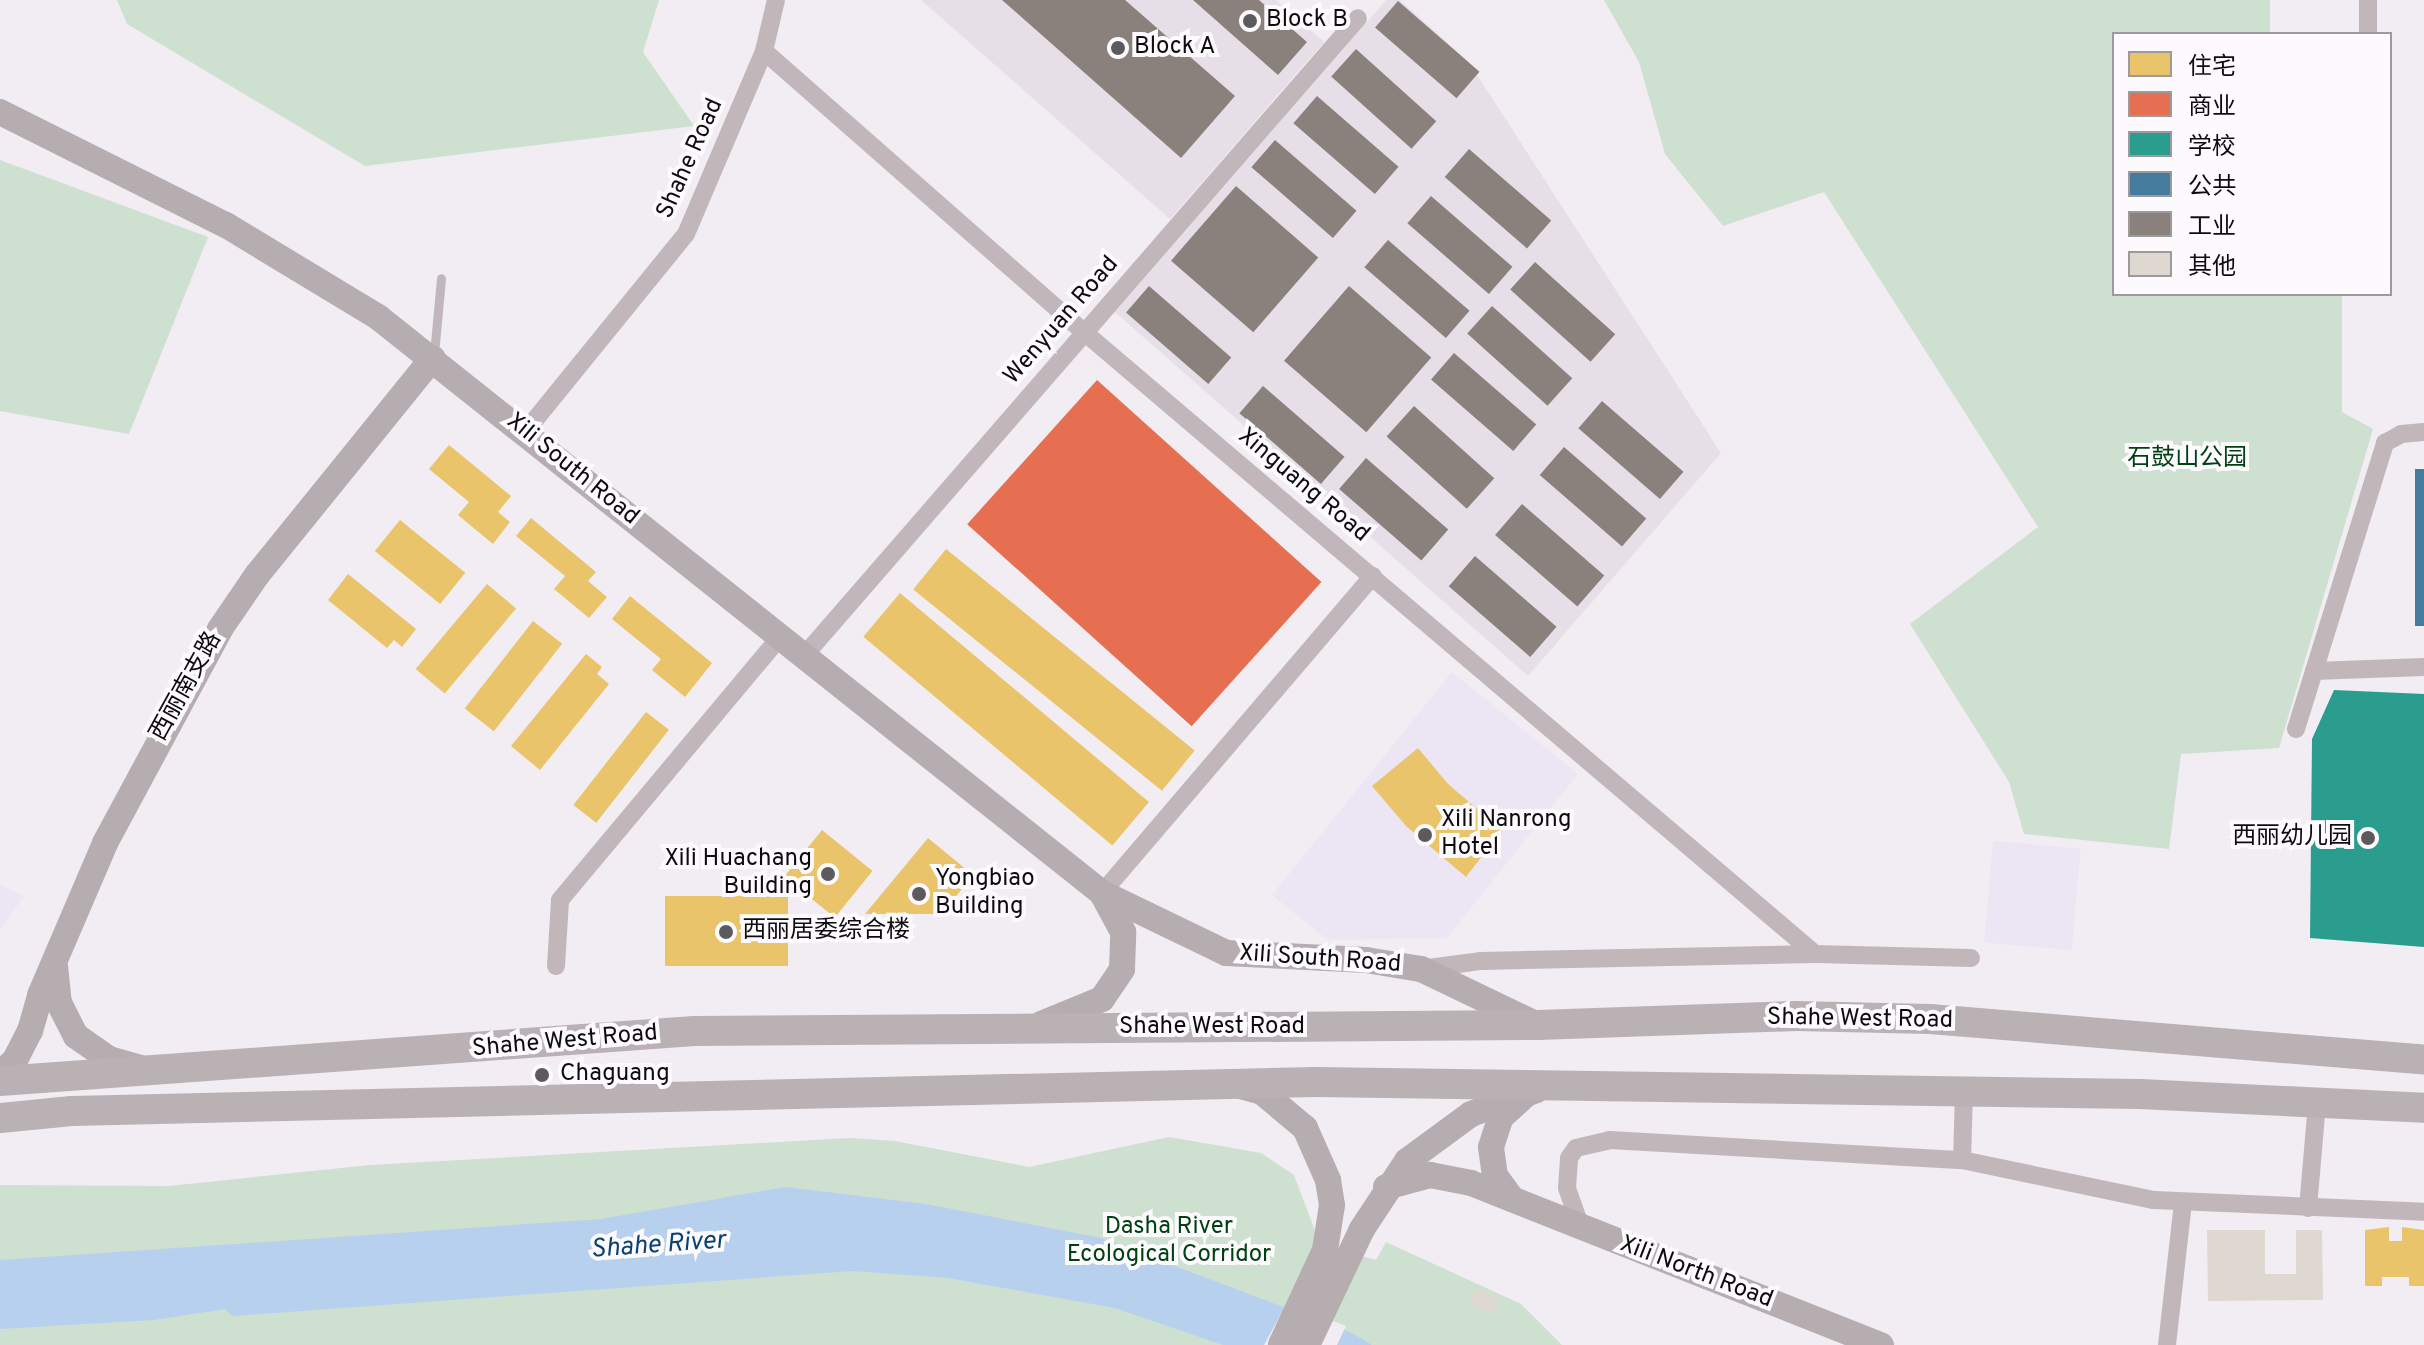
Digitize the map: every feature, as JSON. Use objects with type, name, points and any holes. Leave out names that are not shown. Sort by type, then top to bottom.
[{"type":"main road","name":"Shahe West Road","points":[[8,1074],[156,1072],[694,1031],[1538,1025],[1887,1018],[2424,1060]]},
{"type":"main road","points":[[0,1119],[72,1111],[1232,1084],[1964,1091],[2424,1108]]},
{"type":"street","name":"Shahe Road","points":[[525,432],[686,234],[764,51],[776,0]]},
{"type":"street","points":[[2368,0],[2368,32]]},
{"type":"street","name":"Wenyuan Road","points":[[803,657],[1358,18]]},
{"type":"street","name":"Xinguang Road","points":[[764,51],[1084,332],[1815,954]]},
{"type":"street","name":"Xili South Road","points":[[0,112],[226,225],[378,317],[1102,893],[1226,953],[1366,960],[1421,969],[1538,1025]]},
{"type":"street","name":"西丽南支路","points":[[0,1119],[8,1074],[105,843],[220,629],[257,575],[433,358]]},
{"type":"street","points":[[2296,729],[2385,443],[2401,434],[2424,432]]},
{"type":"street","points":[[1102,893],[1373,576]]},
{"type":"street","points":[[556,966],[560,900],[779,638]]},
{"type":"street","points":[[2314,671],[2424,667]]},
{"type":"street","name":"Xili South Road","points":[[1019,1029],[1088,1008],[1113,987],[1122,969],[1123,932],[1102,893]]},
{"type":"street","points":[[1421,969],[1481,961],[1815,954],[1971,958]]},
{"type":"street","points":[[55,959],[59,1003],[76,1036],[109,1059],[156,1072]]},
{"type":"street","points":[[1232,1084],[1262,1092],[1305,1128],[1328,1180],[1336,1256],[1307,1345]]},
{"type":"street","points":[[1281,1345],[1336,1256],[1386,1187],[1440,1132],[1471,1114],[1532,1091],[1569,1086]]},
{"type":"street","points":[[1512,1199],[1495,1176],[1491,1147],[1501,1117],[1532,1091]]},
{"type":"street","points":[[1962,1160],[1964,1091]]},
{"type":"street","points":[[2308,1208],[2317,1102]]},
{"type":"street","points":[[1581,1228],[1566,1171],[1576,1148],[1591,1141],[1962,1160],[2183,1202],[2424,1212]]},
{"type":"street","name":"Xili North Road","points":[[1386,1187],[1411,1177],[1450,1177],[1881,1345]]},
{"type":"street","points":[[2167,1345],[2183,1202]]},
{"type":"lane","points":[[433,358],[441,278]]},
{"type":"shaded area","points":[[921,0],[1276,0],[1324,42],[1170,219]]},
{"type":"shaded area","points":[[1386,0],[1400,0],[1468,61],[1721,453],[1528,676],[1115,312]]},
{"type":"shaded area","name":"Xili Nanrong Hotel","points":[[1452,672],[1578,774],[1447,938],[1328,940],[1272,895]]},
{"type":"shaded area","points":[[1993,841],[2081,849],[2072,950],[1984,943]]},
{"type":"shaded area","points":[[0,885],[24,896],[0,930]]},
{"type":"green space","points":[[117,0],[659,0],[643,52],[694,126],[365,166],[127,24]]},
{"type":"green space","name":"石鼓山公园","points":[[1604,0],[2270,0],[2270,32],[2112,32],[2112,296],[2342,296],[2342,412],[2373,429],[2279,748],[2181,754],[2169,849],[2024,834],[2009,782],[1910,624],[2038,527],[1824,192],[1723,226],[1665,154],[1639,62]]},
{"type":"green space","points":[[0,160],[208,237],[129,434],[0,411]]},
{"type":"green space","name":"Dasha River Ecological Corridor","points":[[1169,1137],[1261,1153],[1294,1175],[1320,1244],[1376,1260],[1386,1242],[1521,1304],[1562,1345],[0,1345],[0,1185],[169,1186],[370,1165],[850,1138],[895,1141],[1029,1167]]},
{"type":"water","name":"Shahe River","points":[[785,1187],[926,1204],[1101,1238],[1352,1333],[1372,1345],[1223,1345],[1115,1308],[948,1278],[853,1271],[232,1316],[225,1309],[154,1320],[0,1329],[0,1260],[601,1219]]},
{"type":"pier","points":[[1287,1303],[1346,1326],[1337,1345],[1264,1345]]},
{"type":"building: 住宅","points":[[449,445],[511,496],[498,512],[510,522],[493,544],[458,515],[469,502],[429,469]]},
{"type":"building: 住宅","points":[[531,518],[596,572],[588,581],[607,597],[589,618],[554,589],[565,576],[516,536]]},
{"type":"building: 住宅","points":[[400,520],[465,573],[440,604],[375,551]]},
{"type":"building: 住宅","points":[[946,549],[1195,750],[1162,791],[913,589]]},
{"type":"building: 住宅","points":[[348,574],[416,629],[402,647],[394,640],[387,648],[328,600]]},
{"type":"building: 住宅","points":[[487,584],[516,608],[445,693],[416,669]]},
{"type":"building: 住宅","points":[[900,593],[1149,802],[1112,846],[863,637]]},
{"type":"building: 住宅","points":[[630,596],[712,663],[685,697],[652,670],[661,659],[612,619]]},
{"type":"building: 住宅","points":[[533,621],[562,644],[494,731],[465,708]]},
{"type":"building: 住宅","points":[[586,654],[602,667],[597,674],[609,684],[540,770],[511,746]]},
{"type":"building: 住宅","points":[[646,712],[669,730],[596,823],[573,805]]},
{"type":"building: 住宅","points":[[1418,748],[1448,784],[1502,830],[1466,877],[1406,826],[1372,786]]},
{"type":"building: 住宅","name":"Xili Huachang Building","points":[[822,830],[873,871],[835,918],[784,877]]},
{"type":"building: 住宅","name":"Yongbiao Building","points":[[928,838],[973,875],[942,914],[865,914]]},
{"type":"building: 住宅","name":"西丽居委综合楼","points":[[665,896],[788,896],[788,966],[665,966]]},
{"type":"building: 住宅","points":[[2389,1227],[2389,1241],[2402,1241],[2402,1227],[2424,1230],[2424,1286],[2409,1286],[2409,1277],[2382,1277],[2382,1286],[2365,1286],[2365,1230]]},
{"type":"building: 商业","points":[[1097,380],[1321,582],[1192,726],[967,524]]},
{"type":"building: 学校","name":"西丽幼儿园","points":[[2334,690],[2424,694],[2424,947],[2310,938],[2312,739]]},
{"type":"building: 公共","points":[[2415,469],[2424,469],[2424,626],[2415,626]]},
{"type":"building: 工业","name":"Block A","points":[[1002,0],[1125,0],[1235,96],[1181,158]]},
{"type":"building: 工业","name":"Block B","points":[[1193,0],[1259,0],[1307,42],[1278,75]]},
{"type":"building: 工业","points":[[1398,1],[1480,72],[1457,98],[1375,27]]},
{"type":"building: 工业","points":[[1356,49],[1436,121],[1412,149],[1331,76]]},
{"type":"building: 工业","points":[[1317,96],[1399,167],[1375,194],[1293,123]]},
{"type":"building: 工业","points":[[1275,140],[1357,211],[1333,238],[1251,167]]},
{"type":"building: 工业","points":[[1469,149],[1551,221],[1527,248],[1445,177]]},
{"type":"building: 工业","points":[[1236,186],[1318,258],[1253,332],[1171,261]]},
{"type":"building: 工业","points":[[1431,196],[1513,267],[1489,294],[1407,223]]},
{"type":"building: 工业","points":[[1388,240],[1470,311],[1446,338],[1364,267]]},
{"type":"building: 工业","points":[[1535,262],[1615,334],[1591,362],[1510,289]]},
{"type":"building: 工业","points":[[1149,286],[1231,358],[1208,384],[1126,312]]},
{"type":"building: 工业","points":[[1349,286],[1431,358],[1366,432],[1284,361]]},
{"type":"building: 工业","points":[[1492,306],[1572,378],[1548,406],[1467,333]]},
{"type":"building: 工业","points":[[1454,353],[1536,425],[1513,451],[1431,379]]},
{"type":"building: 工业","points":[[1263,386],[1345,457],[1321,484],[1239,413]]},
{"type":"building: 工业","points":[[1602,401],[1684,472],[1660,499],[1578,428]]},
{"type":"building: 工业","points":[[1414,406],[1494,478],[1467,509],[1387,436]]},
{"type":"building: 工业","points":[[1564,447],[1646,519],[1622,546],[1540,475]]},
{"type":"building: 工业","points":[[1366,458],[1448,530],[1421,560],[1339,489]]},
{"type":"building: 工业","points":[[1522,504],[1604,576],[1577,606],[1495,535]]},
{"type":"building: 工业","points":[[1475,556],[1557,627],[1530,657],[1449,586]]},
{"type":"building: 其他","points":[[2207,1230],[2265,1230],[2265,1274],[2296,1274],[2296,1230],[2322,1230],[2323,1300],[2208,1301]]},
{"type":"building: 其他","points":[[1476,1288],[1498,1299],[1491,1313],[1469,1302]]},
{"type":"place","name":"Block B","points":[[1250,21]]},
{"type":"place","name":"Block A","points":[[1118,48]]},
{"type":"place","name":"Xili Nanrong Hotel","points":[[1425,835]]},
{"type":"place","name":"西丽幼儿园","points":[[2368,838]]},
{"type":"place","name":"Xili Huachang Building","points":[[828,874]]},
{"type":"place","name":"Yongbiao Building","points":[[919,894]]},
{"type":"place","name":"西丽居委综合楼","points":[[726,932]]},
{"type":"place","name":"Chaguang","points":[[542,1075]]}]
